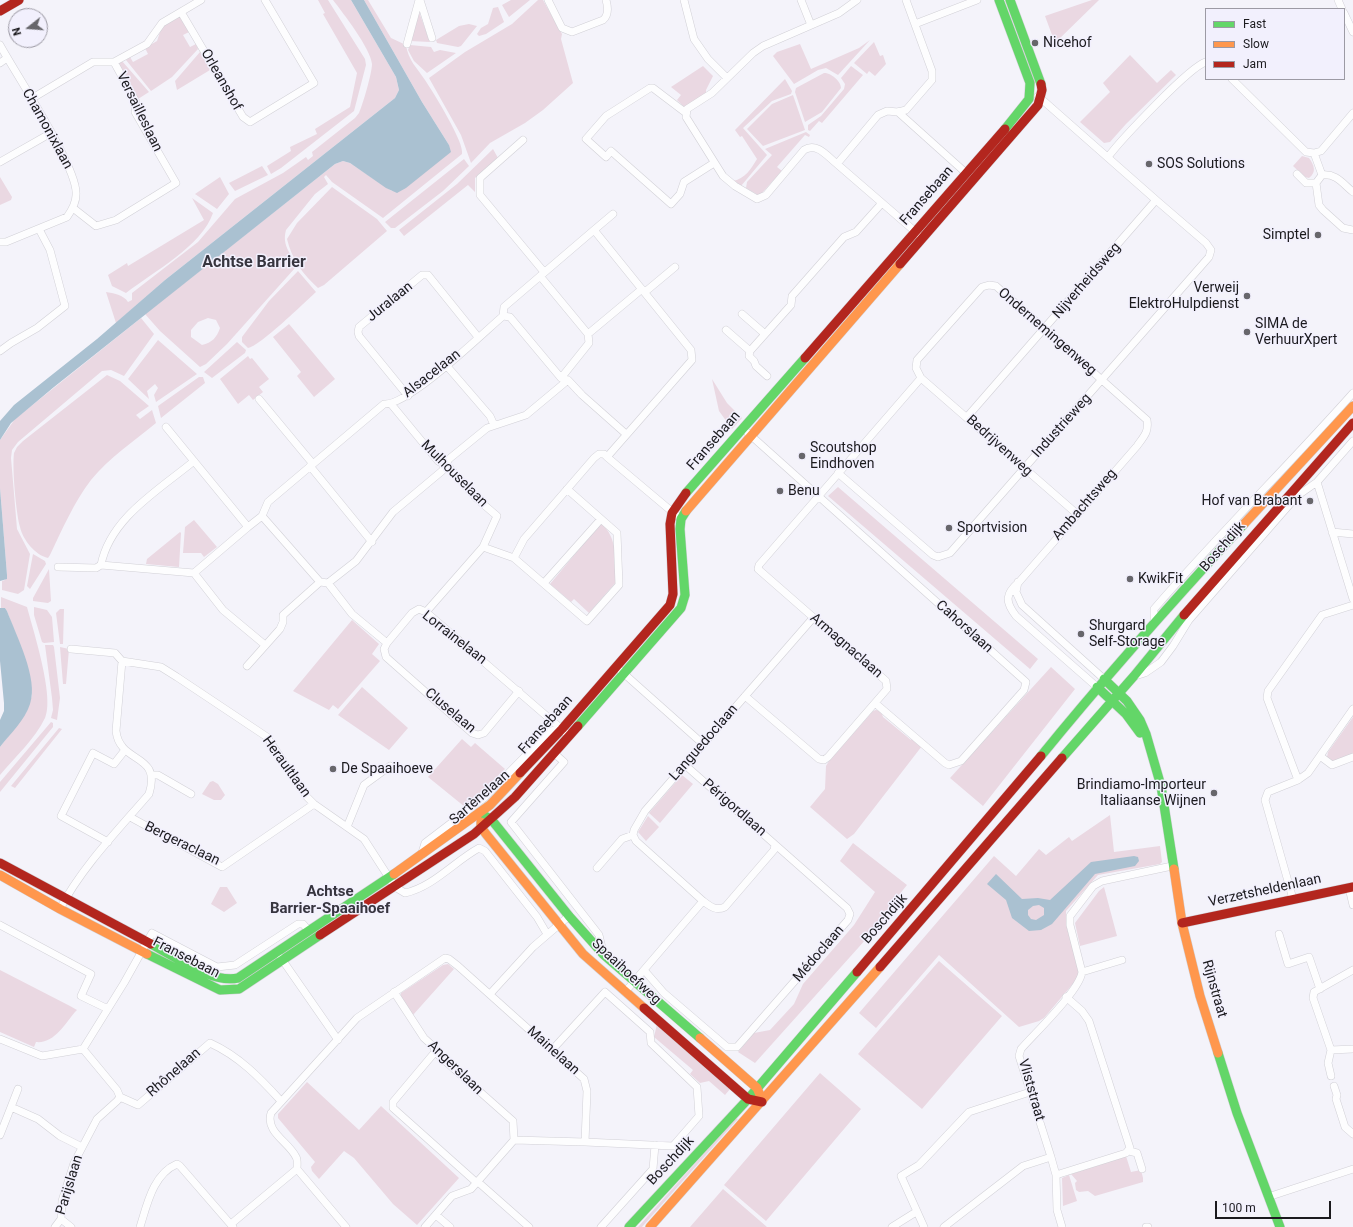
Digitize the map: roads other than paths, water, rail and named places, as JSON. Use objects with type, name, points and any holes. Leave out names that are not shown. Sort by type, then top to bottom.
[{"type":"street","points":[[0,11],[19,0]]},
{"type":"street","points":[[31,99],[93,62],[114,62],[147,44],[162,23],[201,0]]},
{"type":"street","name":"Orleanshof","points":[[181,12],[243,117],[250,122],[314,83],[264,0]]},
{"type":"street","points":[[419,0],[432,38]]},
{"type":"street","points":[[408,44],[419,0]]},
{"type":"street","points":[[548,0],[562,28],[572,32],[606,18],[608,8],[606,0]]},
{"type":"street","points":[[684,0],[694,39],[708,60],[727,78]]},
{"type":"street","points":[[801,0],[810,25]]},
{"type":"street","points":[[857,0],[839,13],[763,46],[753,53],[712,93],[687,109],[686,117],[723,176],[735,186],[757,199],[766,196],[804,150],[809,146],[816,147],[923,238]]},
{"type":"street","points":[[837,164],[878,115],[887,111],[898,112],[906,110],[932,80],[933,76],[906,0]]},
{"type":"street","points":[[915,24],[977,0]]},
{"type":"street","points":[[999,0],[1027,75],[1030,91],[1041,98],[1156,200]]},
{"type":"street","points":[[1010,0],[1040,80],[1042,90],[1041,98]]},
{"type":"street","points":[[1345,15],[1353,32]]},
{"type":"street","name":"Chamonixlaan","points":[[0,45],[71,168],[77,193],[73,208]]},
{"type":"street","points":[[0,63],[7,58]]},
{"type":"street","name":"Versailleslaan","points":[[73,208],[96,226],[116,220],[176,183],[135,112],[136,102],[114,62]]},
{"type":"street","points":[[1108,157],[1119,142],[1191,72],[1201,63],[1205,62]]},
{"type":"street","points":[[1233,80],[1306,152],[1314,153],[1320,151],[1353,113]]},
{"type":"street","points":[[686,113],[653,88],[650,88],[606,116],[586,139],[606,157],[611,151],[672,204],[680,194],[684,182],[714,163]]},
{"type":"street","name":"Fransebaan","points":[[0,863],[207,974],[228,980],[238,978],[421,856],[479,814],[507,789],[562,729],[617,668],[670,605],[674,594],[670,524],[672,513],[679,502],[1024,107],[1029,99],[1030,91]]},
{"type":"street","name":"Fransebaan","points":[[0,875],[60,909],[142,951],[220,990],[229,991],[239,989],[283,961],[474,834],[515,797],[555,754],[681,608],[685,595],[681,519],[687,509],[1032,114],[1041,98]]},
{"type":"street","points":[[898,112],[966,173]]},
{"type":"street","points":[[0,162],[51,133]]},
{"type":"street","points":[[328,583],[356,561],[372,542],[393,512],[442,471],[449,459],[487,428],[526,415],[565,379],[589,343],[588,334],[480,195],[480,178],[523,140]]},
{"type":"street","points":[[1314,153],[1322,175]]},
{"type":"street","points":[[1296,174],[1306,183],[1316,184]]},
{"type":"street","points":[[1353,192],[1335,176],[1328,174],[1322,175],[1316,184],[1319,205],[1322,210],[1343,228],[1353,230]]},
{"type":"street","name":"Industrieweg","points":[[838,473],[933,555],[938,557],[950,553],[1209,257],[1211,250],[1206,243],[1156,200]]},
{"type":"street","name":"Nijverheidsweg","points":[[967,417],[1156,200]]},
{"type":"street","points":[[767,376],[756,366],[754,361],[749,356],[750,351],[791,305],[792,296],[844,237],[856,232],[882,203]]},
{"type":"street","points":[[0,242],[6,242],[67,217],[73,208]]},
{"type":"street","name":"Alsacelaan","points":[[194,573],[262,516],[268,502],[384,404],[391,404],[408,396],[446,365],[503,316],[504,307],[613,214]]},
{"type":"street","points":[[0,352],[11,343],[37,328],[65,306],[50,250],[39,229]]},
{"type":"street","points":[[594,230],[691,350],[692,360],[607,457]]},
{"type":"street","points":[[588,334],[643,290],[675,267]]},
{"type":"street","name":"Juralaan","points":[[408,396],[359,336],[359,327],[422,276],[428,276],[478,337]]},
{"type":"street","name":"Ondernemingenweg","points":[[921,378],[916,368],[917,360],[982,287],[989,285],[996,286],[1146,420],[1148,428]]},
{"type":"street","points":[[742,314],[765,334]]},
{"type":"street","points":[[503,316],[510,317],[565,379],[626,434]]},
{"type":"street","points":[[726,330],[750,351]]},
{"type":"street","points":[[446,365],[490,416],[494,425]]},
{"type":"street","points":[[817,495],[921,378]]},
{"type":"street","name":"Bedrijvenweg","points":[[921,378],[1077,514]]},
{"type":"street","name":"Boschdijk","points":[[1154,622],[1154,609],[1159,603],[1353,393]]},
{"type":"street","points":[[259,399],[372,542]]},
{"type":"street","name":"Mulhouselaan","points":[[391,404],[438,461],[450,468],[476,498],[498,516],[484,547]]},
{"type":"street","name":"Boschdijk","points":[[629,1227],[748,1099],[993,814],[1097,687],[1154,622],[1353,406]]},
{"type":"street","name":"Boschdijk","points":[[650,1227],[762,1102],[1118,692],[1134,676],[1202,592],[1353,423]]},
{"type":"street","points":[[166,427],[248,527]]},
{"type":"street","name":"Ambachtsweg","points":[[1097,687],[1016,616],[1010,609],[1008,594],[1011,588],[1018,582],[1137,446],[1146,434],[1148,428]]},
{"type":"street","name":"Cahorslaan","points":[[743,429],[1026,682],[1024,690],[961,761],[949,765],[875,703]]},
{"type":"street","name":"Boschdijk","points":[[1134,676],[1145,673],[1161,662],[1194,614],[1297,496],[1316,482],[1353,441]]},
{"type":"street","points":[[514,558],[524,539],[599,454],[604,454],[672,513],[681,519]]},
{"type":"street","points":[[101,566],[103,556],[120,523],[194,461]]},
{"type":"street","points":[[1316,482],[1353,599]]},
{"type":"street","points":[[426,612],[484,547],[514,558],[544,583],[585,624],[619,585],[617,533],[567,489]]},
{"type":"street","name":"Armagnaclaan","points":[[745,696],[819,759],[824,760],[887,689],[886,681],[758,569],[759,565],[817,495]]},
{"type":"street","points":[[262,516],[320,582],[328,583],[352,614],[387,643]]},
{"type":"street","points":[[544,583],[601,518]]},
{"type":"street","points":[[1332,532],[1353,534]]},
{"type":"street","points":[[58,566],[96,568],[101,566],[194,573],[223,610],[265,644]]},
{"type":"street","points":[[247,666],[265,644],[280,629],[283,622],[283,615],[320,582]]},
{"type":"street","points":[[1018,582],[1016,592],[1017,598],[1022,605],[1104,679]]},
{"type":"street","points":[[1298,780],[1268,698],[1268,691],[1322,615],[1353,605]]},
{"type":"street","name":"Lorrainelaan","points":[[387,643],[412,614],[419,610],[426,612],[570,736]]},
{"type":"street","name":"Languedoclaan","points":[[633,835],[634,830],[645,810],[813,618]]},
{"type":"street","points":[[1032,630],[1039,621]]},
{"type":"street","name":"Cluselaan","points":[[387,643],[384,649],[386,657],[472,733],[478,735],[484,733],[519,691]]},
{"type":"street","name":"Heraultlaan","points":[[71,649],[115,654],[122,661],[161,667],[267,736],[307,797],[314,804],[364,839],[389,877]]},
{"type":"street","points":[[60,909],[66,898],[108,842],[149,794],[152,774],[149,767],[125,750],[118,742],[116,731],[122,661]]},
{"type":"street","points":[[617,668],[703,744]]},
{"type":"street","name":"Rijnstraat","points":[[1104,679],[1127,701],[1140,720],[1151,750],[1165,807],[1172,866],[1182,923],[1200,996],[1237,1113],[1280,1227]]},
{"type":"street","name":"Rijnstraat","points":[[1097,687],[1134,723],[1151,750]]},
{"type":"street","points":[[1293,899],[1264,800],[1268,792],[1298,780],[1308,773],[1353,709]]},
{"type":"street","name":"Sartènelaan","points":[[421,856],[425,844],[484,798],[550,731],[562,729]]},
{"type":"street","points":[[108,842],[62,816],[93,753],[114,764],[125,750]]},
{"type":"street","name":"Fransebaan","points":[[511,822],[564,762],[555,754]]},
{"type":"street","points":[[1320,756],[1332,765],[1353,757]]},
{"type":"street","name":"Périgordlaan","points":[[633,835],[636,841],[703,901],[712,908],[719,910],[725,907],[774,850],[775,845],[685,765]]},
{"type":"street","points":[[346,827],[364,785],[390,766]]},
{"type":"street","points":[[152,774],[158,775],[192,794]]},
{"type":"street","name":"Bergeraclaan","points":[[130,817],[222,867],[314,804]]},
{"type":"street","points":[[479,814],[481,827]]},
{"type":"street","name":"Spaaihoefweg","points":[[479,814],[491,819],[603,954],[757,1088],[762,1102]]},
{"type":"street","name":"Spaaihoefweg","points":[[511,822],[513,828],[599,935],[603,954]]},
{"type":"street","name":"Spaaihoefweg","points":[[481,827],[583,954],[748,1099],[762,1102]]},
{"type":"street","points":[[597,868],[622,839],[633,835]]},
{"type":"street","name":"Médoclaan","points":[[731,1048],[737,1047],[741,1043],[848,920],[850,914],[847,908],[775,845]]},
{"type":"street","points":[[389,877],[395,887],[405,893],[412,891],[479,848],[485,851],[537,917],[547,934]]},
{"type":"street","points":[[1122,960],[1082,972],[1070,924],[1070,916],[1093,886],[1102,881],[1172,866]]},
{"type":"street","points":[[1351,888],[1353,905]]},
{"type":"street","name":"Verzetsheldenlaan","points":[[1182,923],[1351,888]]},
{"type":"street","points":[[625,992],[703,901]]},
{"type":"street","points":[[490,994],[547,934],[570,916]]},
{"type":"street","name":"Fransebaan","points":[[147,942],[152,933],[217,967],[235,965],[298,924],[303,924],[309,931]]},
{"type":"street","points":[[0,925],[91,974],[82,996],[108,1009]]},
{"type":"street","points":[[1279,934],[1288,964],[1309,958],[1320,989]]},
{"type":"street","points":[[0,1039],[42,1056],[83,1049],[147,942]]},
{"type":"street","points":[[277,952],[338,1040]]},
{"type":"street","name":"Mainelaan","points":[[346,1227],[297,1169],[297,1157],[270,1126],[269,1119],[271,1113],[357,1018],[445,958],[449,959],[458,966],[584,1079],[587,1091],[585,1142]]},
{"type":"street","name":"Spaaihoefweg","points":[[644,970],[664,992],[727,1047],[731,1048]]},
{"type":"street","points":[[1331,1076],[1328,1063],[1331,1050],[1313,998],[1314,992],[1353,970]]},
{"type":"street","name":"Vliststraat","points":[[1062,1227],[1057,1210],[1056,1175],[1019,1056],[1021,1049],[1080,981],[1082,972]]},
{"type":"street","name":"Angerslaan","points":[[394,992],[424,1038],[434,1047],[435,1052],[513,1121],[514,1140]]},
{"type":"street","points":[[424,1227],[452,1196],[472,1189],[514,1140],[673,1146],[699,1116],[697,1087],[651,1043],[650,1032],[605,992],[552,1050]]},
{"type":"street","points":[[1066,997],[1082,1011],[1089,1021],[1130,1148],[1129,1151]]},
{"type":"street","name":"Rhônelaan","points":[[120,1097],[138,1105],[210,1042],[227,1051],[262,1080],[281,1101]]},
{"type":"street","points":[[83,1049],[117,1090],[120,1097]]},
{"type":"street","points":[[1331,1050],[1353,1049]]},
{"type":"street","points":[[435,1052],[396,1098],[393,1102],[393,1108],[529,1227]]},
{"type":"street","points":[[1334,1086],[1337,1094],[1336,1099],[1345,1127],[1353,1134]]},
{"type":"street","points":[[0,1135],[18,1089]]},
{"type":"street","points":[[924,1227],[901,1176],[919,1165],[961,1118],[969,1112],[1030,1092]]},
{"type":"street","name":"Parijslaan","points":[[55,1227],[61,1219],[62,1201],[74,1163],[82,1147],[97,1119],[120,1097]]},
{"type":"street","points":[[11,1107],[38,1118],[60,1136],[82,1147]]},
{"type":"street","points":[[601,1227],[653,1169],[655,1145]]},
{"type":"street","points":[[1056,1175],[1129,1151],[1137,1153],[1142,1169]]},
{"type":"street","points":[[944,1227],[1023,1166],[1051,1157]]},
{"type":"street","points":[[140,1227],[152,1190],[169,1167],[176,1164],[180,1166],[232,1226],[297,1169]]},
{"type":"street","points":[[1268,1197],[1353,1169]]},
{"type":"street","points":[[892,1227],[916,1212]]},
{"type":"street","points":[[436,1215],[450,1227]]},
{"type":"street","points":[[61,1219],[71,1227]]},
{"type":"water","points":[[351,0],[364,0],[422,102],[449,145],[451,152],[406,188],[397,193],[386,188],[350,163],[343,161],[335,164],[54,387],[11,423],[0,440],[0,421],[14,405],[97,339],[165,280],[395,98],[399,90],[396,77]]},
{"type":"water","points":[[0,488],[7,579],[0,581]]},
{"type":"water","points":[[0,608],[5,608],[7,611],[21,644],[29,670],[32,694],[25,716],[0,747],[0,720],[4,711],[4,703],[0,661]]},
{"type":"water","points":[[1134,856],[1138,857],[1139,861],[1135,866],[1095,874],[1052,924],[1041,930],[1029,931],[1012,918],[1006,900],[987,884],[996,874],[1022,899],[1038,898],[1050,900],[1091,862]],"holes":[[[1039,905],[1044,908],[1044,915],[1036,920],[1031,919],[1028,915],[1028,910],[1033,906]]]},
{"type":"place","name":"Nicehof","points":[[1035,43]]},
{"type":"place","name":"SOS Solutions","points":[[1149,164]]},
{"type":"place","name":"Simptel","points":[[1318,235]]},
{"type":"place","name":"Verweij ElektroHulpdienst","points":[[1247,296]]},
{"type":"place","name":"SIMA de VerhuurXpert","points":[[1247,332]]},
{"type":"place","name":"Scoutshop Eindhoven","points":[[802,456]]},
{"type":"place","name":"Benu","points":[[780,491]]},
{"type":"place","name":"Hof van Brabant","points":[[1310,501]]},
{"type":"place","name":"Sportvision","points":[[949,528]]},
{"type":"place","name":"KwikFit","points":[[1130,579]]},
{"type":"place","name":"Shurgard Self-Storage","points":[[1081,634]]},
{"type":"place","name":"De Spaaihoeve","points":[[333,769]]},
{"type":"place","name":"Brindiamo-Importeur Italiaanse Wijnen","points":[[1214,793]]},
{"type":"district","name":"Achtse Barrier","points":[[254,263]]},
{"type":"district","name":"Achtse Barrier-Spaaihoef","points":[[330,900]]}]
